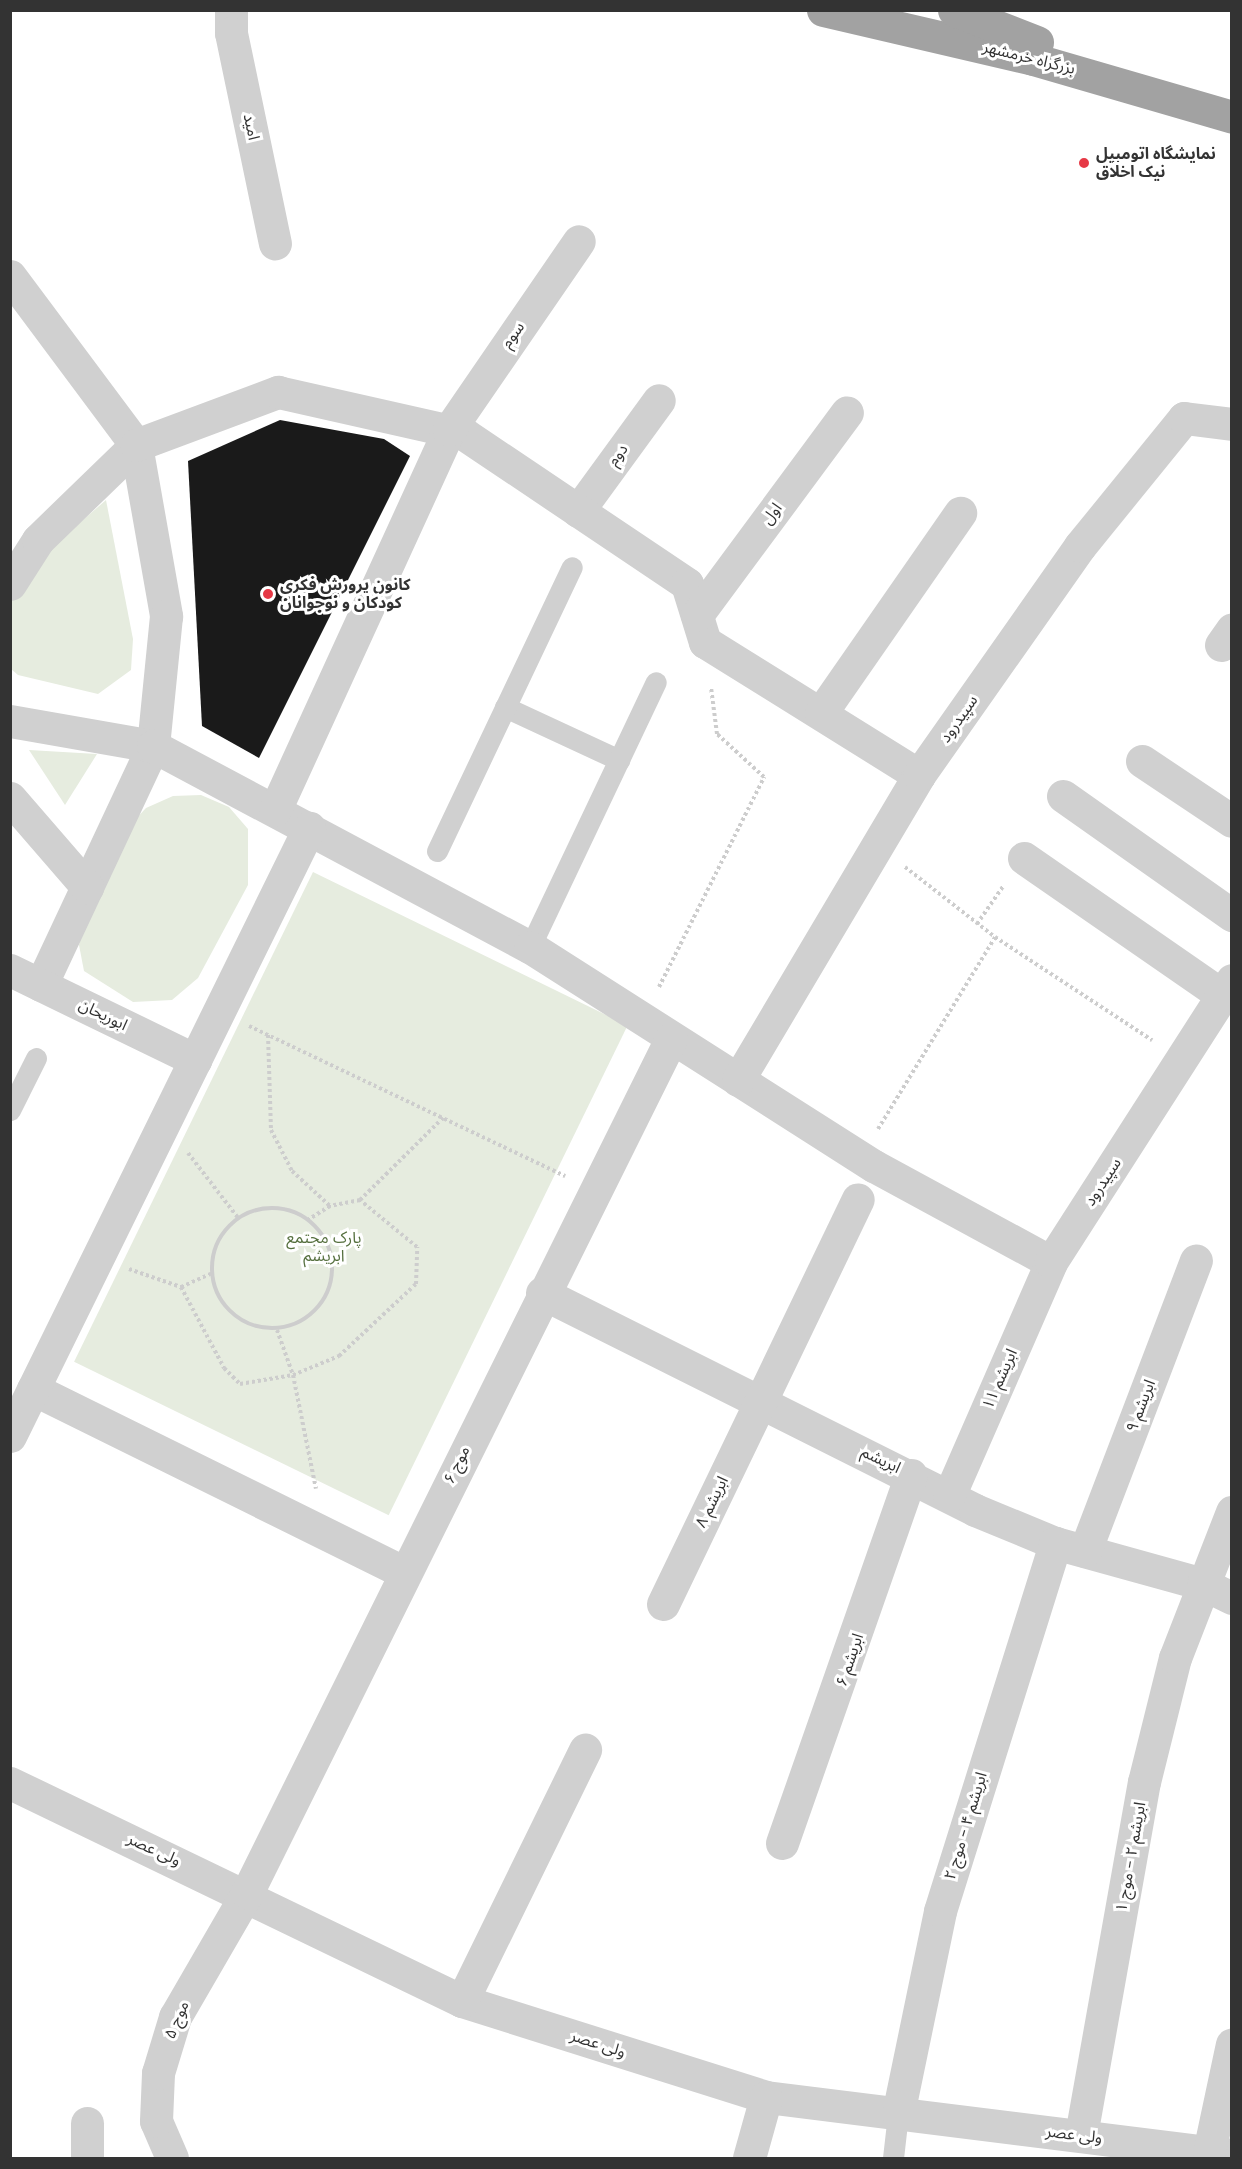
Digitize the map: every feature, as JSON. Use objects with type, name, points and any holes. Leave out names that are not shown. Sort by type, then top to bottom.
[{"type":"highway","name":"بزرگراه خرمشهر","points":[[823,10],[1090,74],[1232,117]]},
{"type":"highway","points":[[954,10],[1232,117]]},
{"type":"street","name":"امید","points":[[231,10],[231,33],[275,243]]},
{"type":"street","name":"سوم","points":[[275,810],[449,430],[579,241]]},
{"type":"street","points":[[10,276],[136,445],[166,616],[153,746],[41,985]]},
{"type":"street","points":[[10,584],[38,540],[136,445],[279,392],[464,434],[687,585],[701,628],[821,713],[919,775]]},
{"type":"street","name":"دوم","points":[[578,511],[658,400]]},
{"type":"street","name":"اول","points":[[701,628],[848,412]]},
{"type":"street","name":"سپیدرود","points":[[738,1080],[919,775],[1080,546],[1184,418],[1232,424]]},
{"type":"street","points":[[821,713],[960,513]]},
{"type":"street","points":[[10,721],[153,746],[530,947],[671,1039],[861,1157],[1051,1262]]},
{"type":"street","points":[[1142,761],[1232,821]]},
{"type":"street","points":[[1063,796],[1232,915]]},
{"type":"street","points":[[10,798],[87,887]]},
{"type":"street","points":[[10,1436],[309,828]]},
{"type":"street","points":[[1024,858],[1227,987]]},
{"type":"street","name":"ابوریحان","points":[[10,970],[195,1060]]},
{"type":"street","name":"سپیدرود","points":[[1051,1262],[1227,987]]},
{"type":"street","name":"موج ۶","points":[[247,1893],[542,1293],[596,1191],[671,1039]]},
{"type":"street","name":"ابریشم ۸","points":[[663,1604],[858,1199]]},
{"type":"street","name":"ابریشم ۹","points":[[1085,1551],[1197,1261]]},
{"type":"street","name":"ابریشم ۱۱","points":[[949,1496],[1051,1262]]},
{"type":"street","name":"ابریشم","points":[[542,1293],[911,1475],[949,1496],[1054,1543],[1217,1591]]},
{"type":"street","points":[[33,1389],[404,1572]]},
{"type":"street","name":"ابریشم ۶","points":[[782,1843],[838,1694],[911,1475]]},
{"type":"street","name":"ابریشم ۲ - موج ۱","points":[[1081,2135],[1144,1782],[1175,1658],[1217,1591],[1232,1512]]},
{"type":"street","name":"ابریشم ۴ - موج ۲","points":[[898,2114],[940,1911],[1054,1543]]},
{"type":"street","points":[[462,2001],[585,1750]]},
{"type":"street","name":"ولی عصر","points":[[10,1782],[247,1893],[462,2001],[766,2097],[1220,2154]]},
{"type":"street","name":"موج ۵","points":[[172,2158],[156,2121],[158,2073],[175,2017],[247,1893]]},
{"type":"street","points":[[1220,2154],[1232,2044]]},
{"type":"street","points":[[749,2158],[766,2097]]},
{"type":"street","points":[[87,2123],[87,2158]]},
{"type":"lane","points":[[437,851],[572,567]]},
{"type":"lane","points":[[530,947],[656,682]]},
{"type":"lane","points":[[506,707],[619,760]]},
{"type":"lane","points":[[10,1110],[36,1058]]},
{"type":"lane","points":[[893,2158],[898,2114]]},
{"type":"path","points":[[642,1020],[764,777],[717,734],[701,628]]},
{"type":"path","points":[[877,846],[994,937],[1182,1060]]},
{"type":"path","points":[[861,1157],[994,937]]},
{"type":"path","points":[[219,1012],[596,1191]]},
{"type":"path","points":[[268,1035],[271,1130],[292,1171],[330,1206]]},
{"type":"path","points":[[309,1219],[330,1206],[360,1200],[443,1118]]},
{"type":"path","points":[[164,1123],[239,1219]]},
{"type":"path","points":[[98,1258],[181,1287],[224,1368],[240,1384],[293,1375],[339,1356],[416,1284],[417,1247],[360,1200]]},
{"type":"path","points":[[282,1208],[309,1219],[327,1242],[333,1271],[325,1299],[304,1320],[277,1329],[248,1324],[225,1307],[213,1273],[214,1251],[239,1219],[253,1210],[282,1208]]},
{"type":"path","points":[[181,1287],[213,1273]]},
{"type":"path","points":[[277,1329],[293,1375],[325,1532]]},
{"type":"green space","points":[[106,500],[133,639],[131,670],[98,694],[18,675],[11,669],[10,602],[39,558]]},
{"type":"green space","points":[[29,750],[97,754],[65,805]]},
{"type":"green space","points":[[201,795],[229,807],[248,829],[248,885],[198,978],[172,1000],[133,1002],[84,971],[79,945],[84,922],[133,822],[146,808],[173,796]]},
{"type":"green space","name":"پارک مجتمع ابریشم","points":[[313,872],[628,1025],[389,1515],[74,1362]]},
{"type":"building","name":"کانون پرورش فکری کودکان و نوجوانان","points":[[280,420],[384,439],[410,456],[259,758],[202,726],[188,461]]},
{"type":"place","name":"نمایشگاه اتومبیل نیک اخلاق","points":[[1084,163]]},
{"type":"place","name":"کانون پرورش فکری کودکان و نوجوانان","points":[[268,594]]}]
